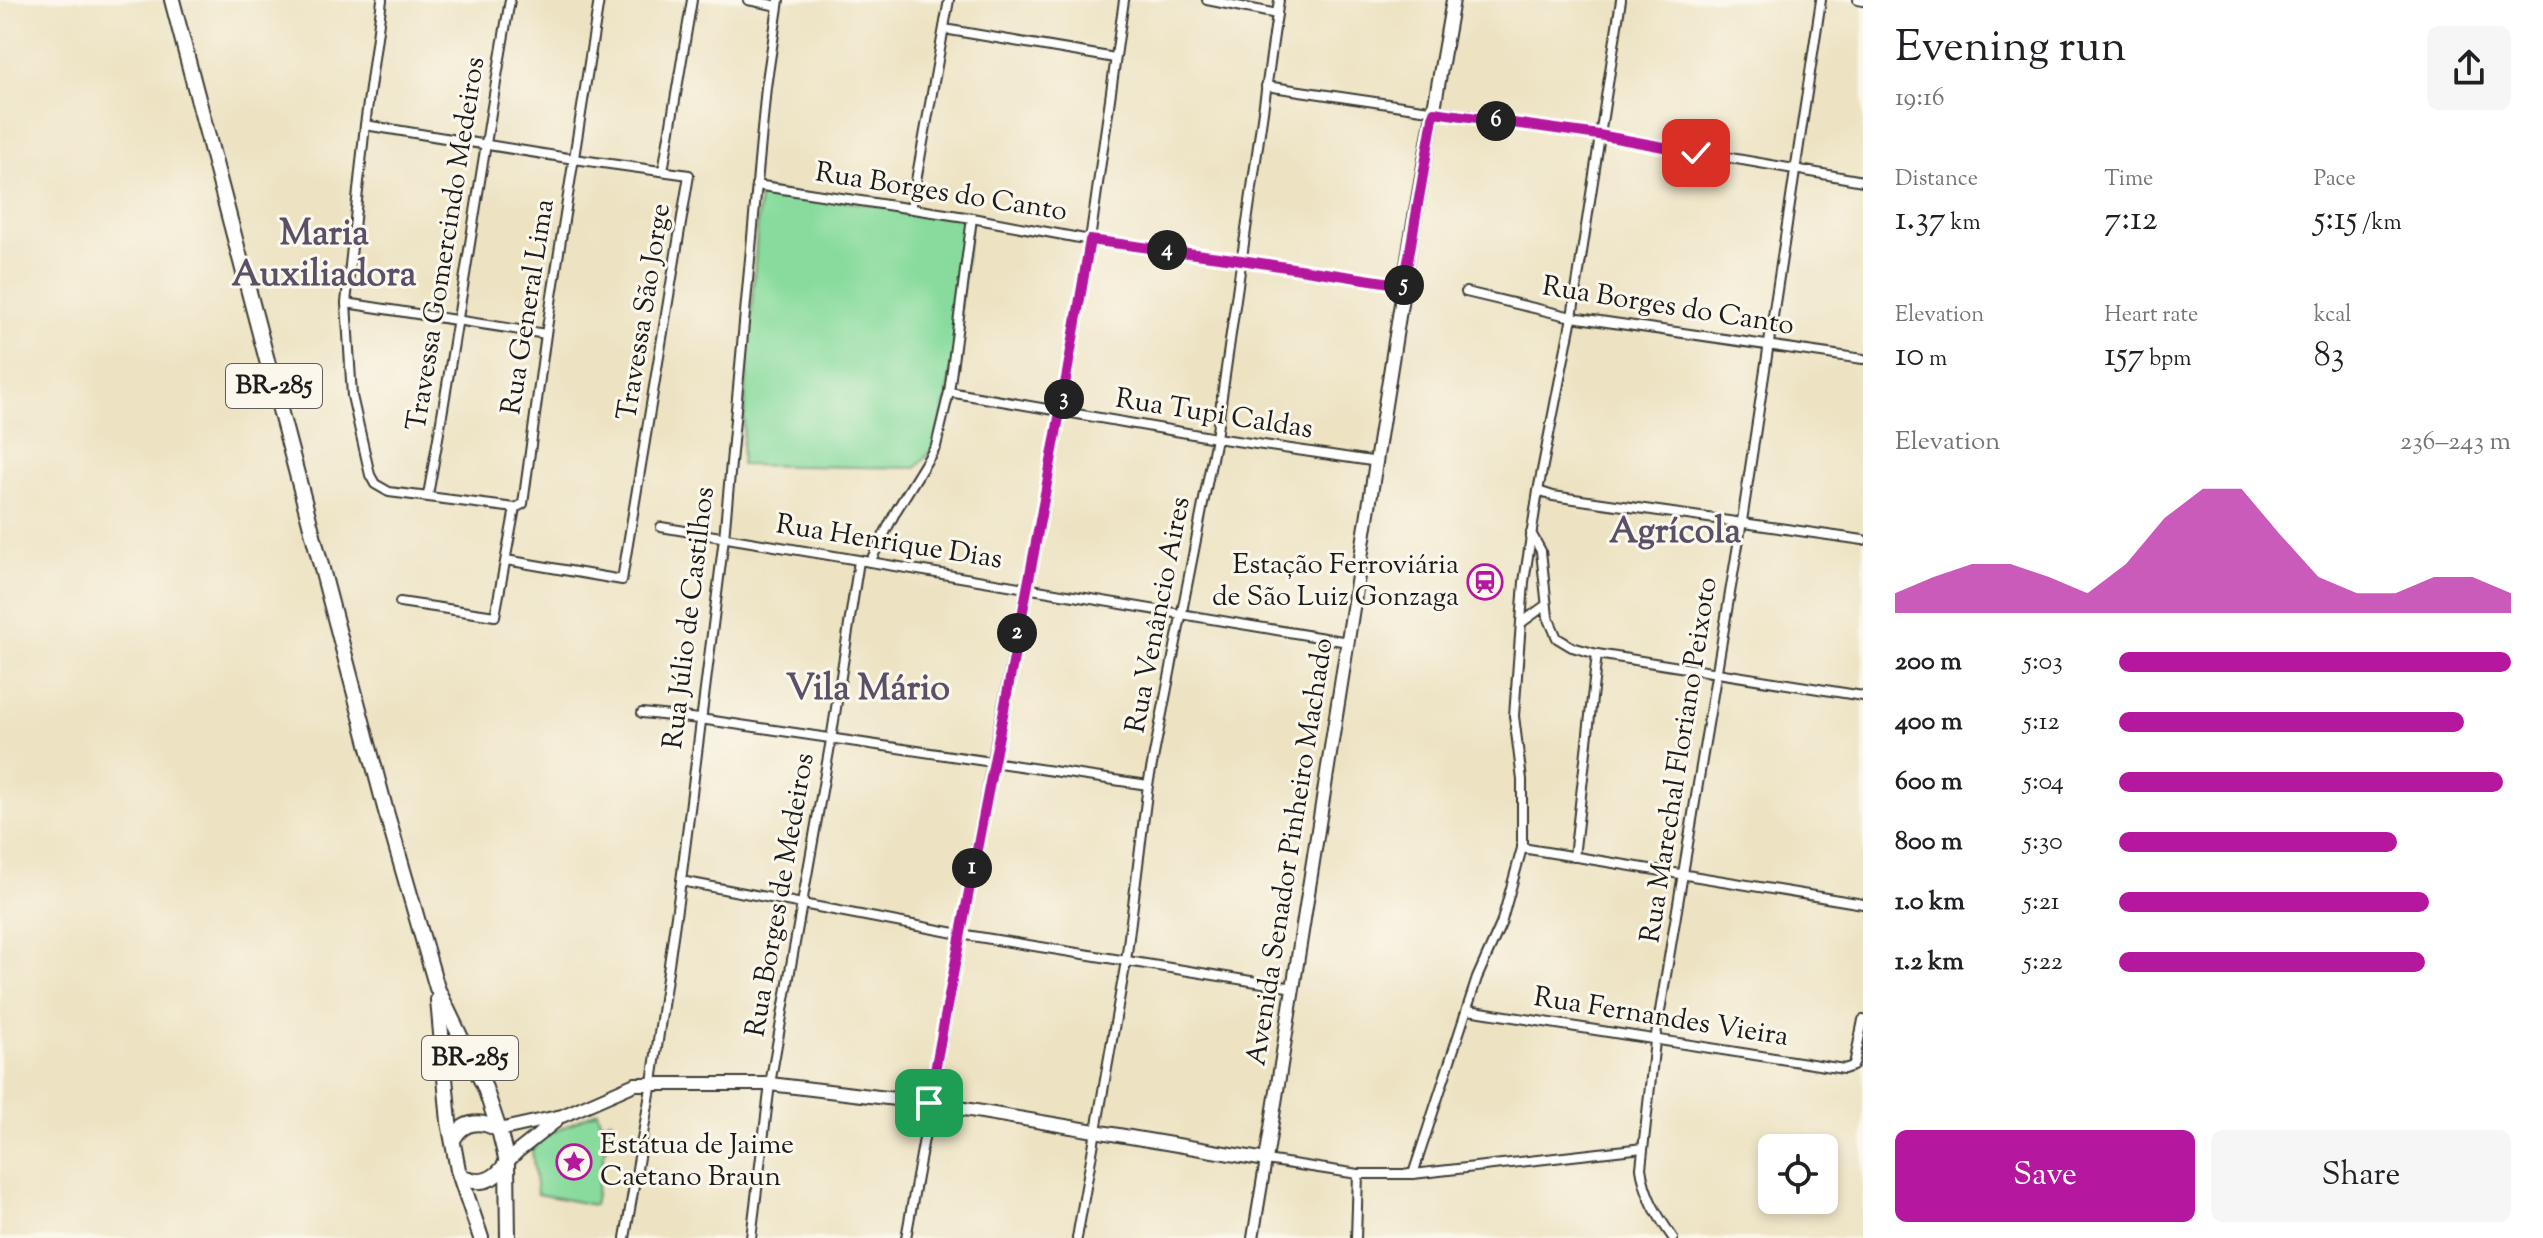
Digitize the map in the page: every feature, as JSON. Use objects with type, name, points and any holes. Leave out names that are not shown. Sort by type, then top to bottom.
[{"type":"highway","name":"BR-285","points":[[172,0],[375,772],[437,988],[485,1088],[499,1130],[507,1162],[508,1238]]},
{"type":"highway","name":"BR-285","points":[[437,988],[449,1122],[460,1175],[481,1238]]},
{"type":"highway","points":[[454,1138],[472,1123],[490,1125],[499,1130]]},
{"type":"highway","points":[[460,1175],[476,1182],[486,1181],[501,1172],[507,1162]]},
{"type":"main road","name":"Avenida Senador Pinheiro Machado","points":[[1266,1160],[1404,285],[1453,0]]},
{"type":"main road","points":[[499,1130],[562,1116],[635,1084],[770,1084],[929,1103],[1266,1160]]},
{"type":"main road","points":[[507,1162],[562,1116]]},
{"type":"street","points":[[382,0],[346,303],[352,396],[370,475],[375,484],[389,492],[515,508]]},
{"type":"street","name":"Travessa Gomercindo Medeiros","points":[[428,495],[510,0]]},
{"type":"street","name":"Rua General Lima","points":[[400,602],[495,616],[515,508],[523,504],[546,334],[599,0]]},
{"type":"street","points":[[365,125],[663,171],[692,0]]},
{"type":"street","points":[[748,0],[779,3]]},
{"type":"street","points":[[911,208],[949,0]]},
{"type":"street","points":[[906,1238],[992,762],[1061,413],[1090,240],[1124,0]]},
{"type":"street","points":[[1207,0],[1277,14]]},
{"type":"street","name":"Rua Venâncio Aires","points":[[1077,1238],[1126,961],[1148,785],[1216,438],[1279,0]]},
{"type":"street","points":[[1413,1174],[1477,978],[1501,924],[1522,848],[1522,780],[1514,716],[1520,623],[1531,532],[1572,317],[1621,0]]},
{"type":"street","name":"Rua Marechal Floriano Peixoto","points":[[1673,1238],[1654,1211],[1644,1189],[1641,1168],[1655,1041],[1742,521],[1821,0]]},
{"type":"street","name":"Rua Júlio de Castilhos","points":[[625,1238],[652,1082],[681,881],[724,538],[766,87],[779,3]]},
{"type":"street","points":[[944,29],[1115,58]]},
{"type":"street","points":[[1266,86],[1599,135],[1863,181]]},
{"type":"street","name":"Travessa São Jorge","points":[[506,560],[622,580],[689,175],[663,171]]},
{"type":"street","name":"Rua Borges do Canto","points":[[756,185],[972,218],[1090,240],[1404,285]]},
{"type":"street","points":[[870,562],[883,534],[936,446],[949,392],[972,218]]},
{"type":"street","name":"Rua Borges do Canto","points":[[1466,292],[1572,317],[1863,359]]},
{"type":"street","points":[[346,303],[546,334]]},
{"type":"street","name":"Rua Tupi Caldas","points":[[949,392],[1061,413],[1378,462]]},
{"type":"street","points":[[1538,491],[1553,496],[1863,540]]},
{"type":"street","name":"Rua Henrique Dias","points":[[661,527],[1348,642]]},
{"type":"street","points":[[1531,532],[1541,551],[1546,576],[1546,605],[1557,638],[1572,647],[1597,654],[1863,696]]},
{"type":"street","name":"Rua Borges de Medeiros","points":[[751,1238],[770,1084],[831,740],[859,561]]},
{"type":"street","points":[[1520,623],[1546,605]]},
{"type":"street","points":[[1574,857],[1597,654]]},
{"type":"street","points":[[642,713],[1148,785]]},
{"type":"street","points":[[1522,848],[1863,904]]},
{"type":"street","points":[[681,881],[960,934],[1294,988]]},
{"type":"street","name":"Rua Fernandes Vieira","points":[[1468,1010],[1848,1069],[1855,1060],[1863,1020]]},
{"type":"street","points":[[1266,1160],[1358,1174],[1413,1174],[1643,1148]]},
{"type":"street","name":"Avenida Senador Pinheiro Machado","points":[[1253,1238],[1266,1160]]},
{"type":"street","points":[[1356,1238],[1358,1174]]},
{"type":"green space","points":[[760,189],[971,219],[948,393],[934,447],[916,468],[741,465]]},
{"type":"green space","points":[[597,1111],[601,1123],[611,1120],[594,1205],[537,1194],[532,1150],[543,1137]]},
{"type":"place","name":"Estação Ferroviária de São Luiz Gonzaga","points":[[1485,582]]},
{"type":"place","name":"Estátua de Jaime Caetano Braun","points":[[574,1162]]},
{"type":"district","name":"Maria Auxiliadora","points":[[324,256]]},
{"type":"district","name":"Agrícola","points":[[1675,533]]},
{"type":"district","name":"Vila Mário","points":[[868,690]]},
{"type":"route","points":[[929,1103],[1061,413],[1090,240],[1404,285],[1434,112],[1599,135],[1696,153]]}]
